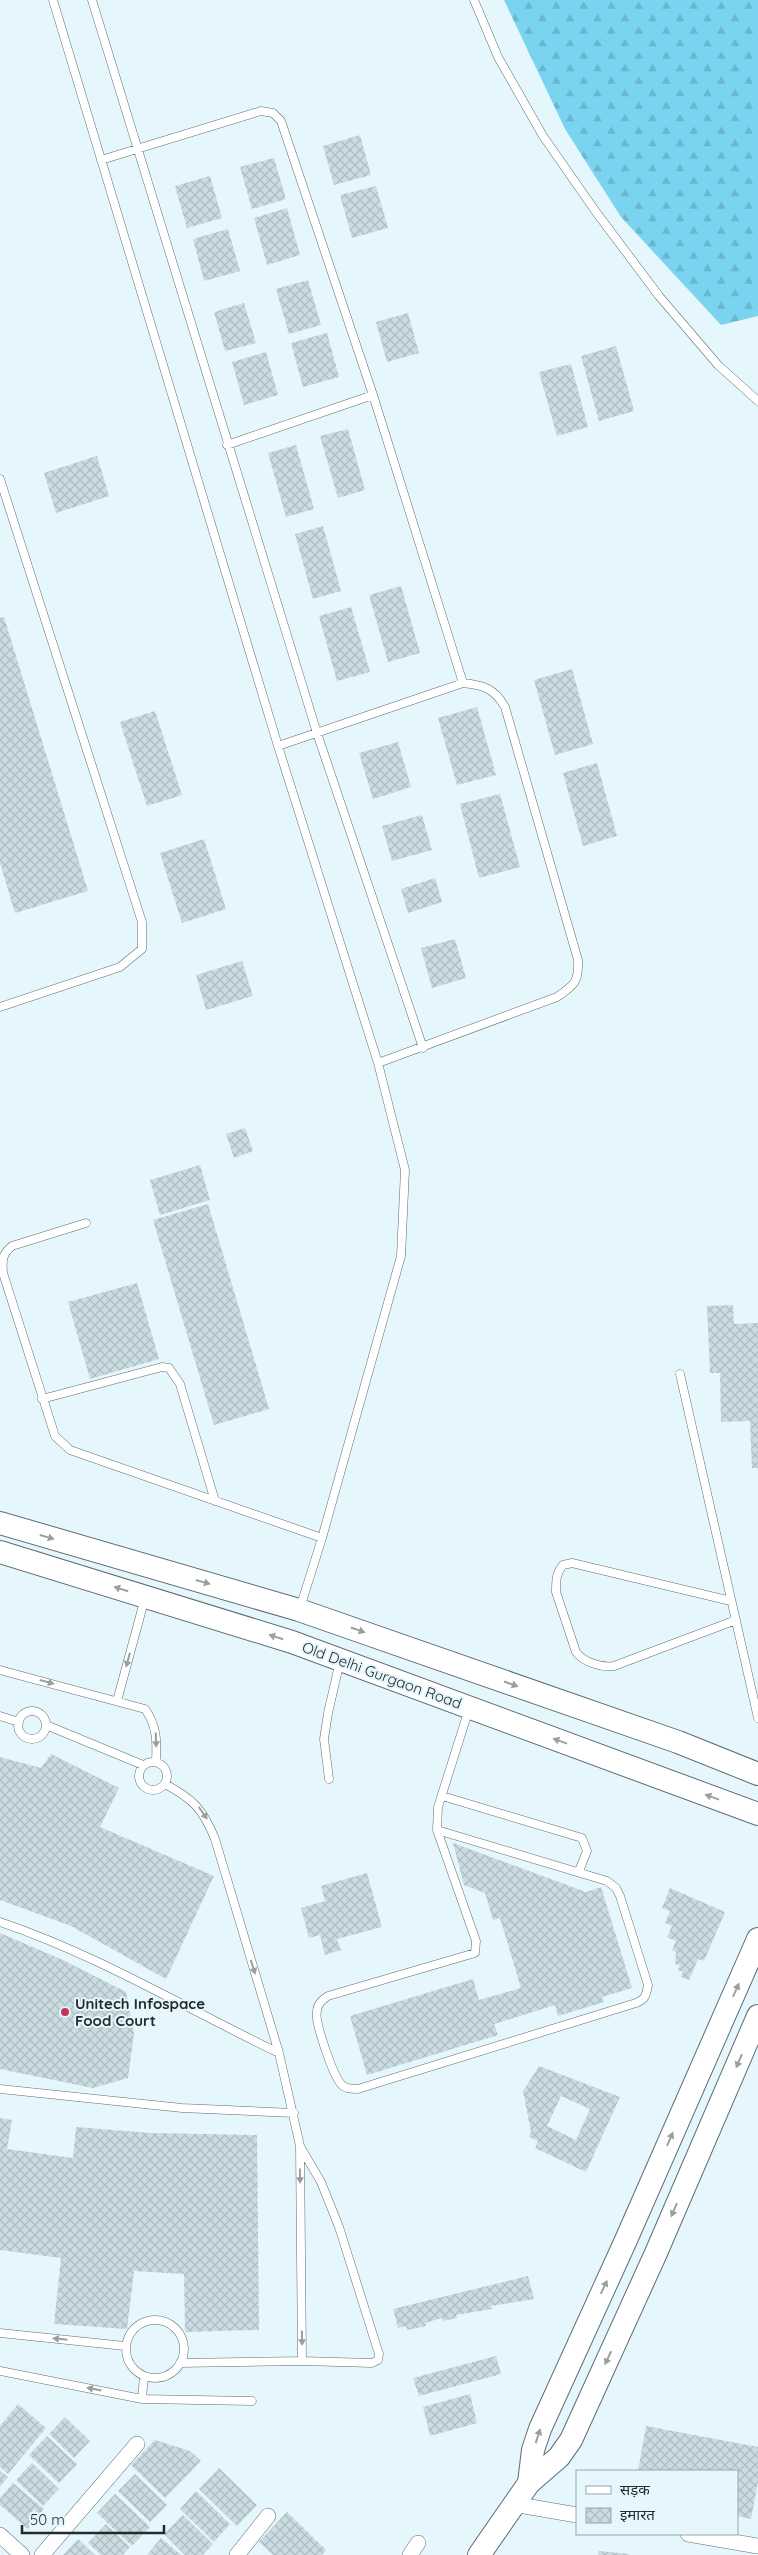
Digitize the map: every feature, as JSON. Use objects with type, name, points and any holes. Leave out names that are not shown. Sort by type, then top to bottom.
[{"type":"main road","points":[[0,1523],[299,1610],[678,1742],[758,1774]]},
{"type":"main road","name":"Old Delhi Gurgaon Road","points":[[0,1552],[292,1642],[758,1814]]},
{"type":"main road","points":[[529,2483],[533,2450],[540,2430],[626,2240],[758,1939]]},
{"type":"main road","points":[[479,2555],[529,2483],[559,2458],[570,2440],[656,2253],[758,2016]]},
{"type":"street","points":[[42,2555],[137,2444]]},
{"type":"street","points":[[513,2504],[576,2515]]},
{"type":"street","points":[[237,2555],[268,2516]]},
{"type":"street","points":[[0,2535],[22,2555]]},
{"type":"street","points":[[694,2535],[758,2546]]},
{"type":"lane","points":[[53,0],[278,746],[378,1063],[405,1170],[400,1256],[322,1538],[299,1610]]},
{"type":"lane","points":[[92,0],[227,445],[317,733],[423,1048]]},
{"type":"lane","points":[[474,0],[498,57],[543,136],[596,212],[718,365],[758,401]]},
{"type":"lane","points":[[101,160],[138,147],[261,111],[273,113],[281,121],[373,396],[463,682]]},
{"type":"lane","points":[[227,445],[373,396]]},
{"type":"lane","points":[[0,479],[142,922],[142,949],[120,967],[0,1007]]},
{"type":"lane","points":[[278,746],[463,682],[484,685],[498,694],[505,707],[578,960],[579,976],[571,988],[557,997],[378,1063]]},
{"type":"lane","points":[[86,1223],[12,1246],[4,1252],[3,1273],[55,1436],[70,1450],[322,1538]]},
{"type":"lane","points":[[42,1399],[162,1367],[169,1368],[180,1384],[215,1501]]},
{"type":"lane","points":[[680,1374],[758,1718]]},
{"type":"lane","points":[[731,1601],[572,1563],[563,1565],[558,1571],[556,1582],[556,1592],[576,1652],[579,1656],[602,1666],[614,1666],[736,1620]]},
{"type":"lane","points":[[117,1702],[145,1596]]},
{"type":"lane","points":[[329,1780],[324,1739],[340,1660]]},
{"type":"lane","points":[[0,1670],[145,1709],[152,1719],[157,1733],[156,1762]]},
{"type":"lane","points":[[437,1830],[579,1871],[607,1881],[616,1888],[648,1985],[643,2000],[358,2089],[347,2088],[341,2084],[335,2073],[318,2023],[316,2013],[320,2002],[328,1996],[475,1953],[476,1941],[437,1830],[438,1807],[469,1707]]},
{"type":"lane","points":[[32,1712],[42,1715],[46,1725],[42,1735],[33,1739],[23,1736],[19,1722],[22,1716],[32,1712]]},
{"type":"lane","points":[[0,1716],[19,1722]]},
{"type":"lane","points":[[46,1725],[143,1765],[156,1762]]},
{"type":"lane","points":[[143,1765],[139,1778],[143,1786],[157,1790],[165,1784],[166,1770],[156,1762]]},
{"type":"lane","points":[[165,1784],[189,1796],[208,1821],[279,2053],[294,2113],[300,2146],[302,2361]]},
{"type":"lane","points":[[442,1796],[582,1838],[586,1851],[579,1871]]},
{"type":"lane","points":[[0,1922],[31,1933],[148,1986],[199,2015],[279,2053]]},
{"type":"lane","points":[[0,2089],[182,2108],[294,2113]]},
{"type":"lane","points":[[180,2362],[302,2361],[372,2363],[378,2360],[379,2354],[339,2227],[321,2182],[300,2146]]},
{"type":"lane","points":[[160,2319],[177,2329],[182,2338],[184,2348],[180,2362],[172,2373],[163,2377],[144,2376],[130,2364],[125,2346],[128,2336],[141,2322],[160,2319]]},
{"type":"lane","points":[[0,2333],[125,2346]]},
{"type":"lane","points":[[0,2371],[142,2399],[252,2401]]},
{"type":"lane","points":[[142,2399],[144,2376]]},
{"type":"green space","points":[[504,0],[758,0],[758,316],[721,325],[621,217],[565,129]]},
{"type":"building","points":[[360,135],[371,175],[334,185],[323,146]]},
{"type":"building","points":[[274,158],[286,199],[252,209],[240,167]]},
{"type":"building","points":[[210,176],[222,218],[187,228],[175,186]]},
{"type":"building","points":[[376,186],[388,228],[352,238],[340,195]]},
{"type":"building","points":[[287,208],[300,255],[267,265],[254,218]]},
{"type":"building","points":[[228,229],[240,271],[204,281],[193,239]]},
{"type":"building","points":[[308,280],[321,325],[289,334],[276,289]]},
{"type":"building","points":[[244,303],[256,343],[225,351],[214,312]]},
{"type":"building","points":[[408,313],[419,353],[387,362],[376,322]]},
{"type":"building","points":[[327,333],[339,377],[303,387],[291,343]]},
{"type":"building","points":[[616,346],[634,411],[599,421],[581,356]]},
{"type":"building","points":[[266,352],[278,395],[244,405],[232,362]]},
{"type":"building","points":[[571,364],[588,427],[557,436],[539,372]]},
{"type":"building","points":[[348,429],[365,490],[338,498],[320,436]]},
{"type":"building","points":[[296,445],[314,509],[286,517],[268,453]]},
{"type":"building","points":[[97,456],[109,496],[56,513],[44,473]]},
{"type":"building","points":[[323,526],[341,591],[313,599],[295,534]]},
{"type":"building","points":[[401,586],[420,653],[388,662],[369,595]]},
{"type":"building","points":[[351,607],[370,672],[337,681],[319,616]]},
{"type":"building","points":[[4,617],[88,891],[15,913],[0,863],[0,618]]},
{"type":"building","points":[[572,669],[593,744],[555,755],[534,680]]},
{"type":"building","points":[[477,707],[496,775],[457,785],[438,718]]},
{"type":"building","points":[[155,711],[182,795],[147,806],[120,722]]},
{"type":"building","points":[[398,742],[411,787],[373,799],[359,753]]},
{"type":"building","points":[[597,763],[617,836],[583,846],[563,773]]},
{"type":"building","points":[[500,794],[520,867],[479,878],[460,804]]},
{"type":"building","points":[[422,815],[432,850],[392,861],[382,826]]},
{"type":"building","points":[[204,839],[226,909],[182,923],[160,853]]},
{"type":"building","points":[[435,878],[442,902],[408,913],[401,889]]},
{"type":"building","points":[[455,939],[466,978],[432,988],[421,948]]},
{"type":"building","points":[[242,961],[253,996],[206,1010],[196,975]]},
{"type":"building","points":[[245,1128],[253,1151],[234,1158],[226,1134]]},
{"type":"building","points":[[200,1165],[210,1200],[160,1215],[150,1180]]},
{"type":"building","points":[[208,1204],[269,1409],[214,1425],[153,1220]]},
{"type":"building","points":[[137,1283],[159,1359],[90,1379],[68,1302]]},
{"type":"building","points":[[733,1305],[734,1324],[758,1323],[758,1468],[752,1468],[750,1421],[721,1422],[720,1373],[710,1373],[707,1306]]},
{"type":"building","points":[[51,1754],[119,1788],[100,1827],[214,1876],[166,1979],[71,1926],[0,1900],[0,1757],[41,1768]]},
{"type":"building","points":[[453,1843],[586,1892],[601,1887],[632,1988],[602,1997],[604,2002],[558,2016],[555,2005],[494,2024],[498,2035],[367,2075],[350,2016],[473,1979],[479,2000],[521,1988],[500,1918],[493,1920],[485,1893],[464,1885]]},
{"type":"building","points":[[367,1873],[382,1927],[337,1939],[341,1950],[325,1955],[320,1935],[309,1938],[301,1908],[325,1901],[321,1886]]},
{"type":"building","points":[[670,1888],[725,1912],[704,1961],[698,1959],[689,1980],[681,1977],[683,1972],[678,1970],[680,1965],[675,1964],[676,1952],[672,1950],[676,1941],[667,1937],[672,1926],[665,1923],[670,1911],[662,1908]]},
{"type":"building","name":"Unitech Infospace Food Court","points":[[0,1933],[65,1961],[126,1992],[134,2033],[128,2078],[93,2088],[0,2069]]},
{"type":"building","points":[[539,2066],[620,2097],[586,2172],[535,2148],[538,2141],[529,2137],[531,2132],[523,2091]],"holes":[[[561,2096],[590,2109],[576,2140],[547,2126]]]},
{"type":"building","points":[[0,2118],[12,2120],[7,2149],[73,2158],[76,2127],[150,2133],[257,2135],[259,2330],[185,2332],[184,2274],[134,2271],[127,2329],[54,2324],[61,2258],[0,2250]]},
{"type":"building","points":[[528,2276],[534,2299],[491,2306],[492,2309],[456,2315],[457,2318],[443,2321],[442,2318],[425,2323],[426,2326],[407,2330],[406,2326],[398,2328],[393,2309]]},
{"type":"building","points":[[496,2356],[501,2374],[419,2396],[413,2378]]},
{"type":"building","points":[[470,2394],[477,2423],[430,2436],[423,2407]]},
{"type":"building","points":[[18,2404],[46,2428],[8,2474],[0,2467],[0,2426]]},
{"type":"building","points":[[65,2417],[90,2441],[74,2458],[49,2434]]},
{"type":"building","points":[[646,2426],[758,2447],[758,2482],[751,2519],[738,2516],[738,2470],[638,2470]]},
{"type":"building","points":[[47,2436],[77,2464],[59,2483],[29,2455]]},
{"type":"building","points":[[155,2440],[190,2451],[201,2461],[165,2498],[131,2465]]},
{"type":"building","points":[[32,2463],[59,2489],[43,2506],[16,2480]]},
{"type":"building","points":[[219,2468],[257,2505],[237,2526],[199,2489]]},
{"type":"building","points":[[0,2471],[8,2477],[0,2487]]},
{"type":"building","points":[[135,2474],[167,2505],[150,2522],[118,2491]]},
{"type":"building","points":[[13,2483],[44,2509],[28,2529],[0,2505],[0,2498]]},
{"type":"building","points":[[196,2491],[230,2524],[214,2542],[180,2509]]},
{"type":"building","points":[[115,2494],[150,2527],[132,2546],[97,2513]]},
{"type":"building","points":[[287,2512],[326,2550],[322,2555],[273,2555],[259,2542]]},
{"type":"building","points":[[183,2515],[213,2544],[203,2555],[185,2555],[164,2534]]},
{"type":"building","points":[[106,2524],[130,2547],[123,2555],[101,2555],[88,2543]]},
{"type":"building","points":[[161,2538],[181,2555],[147,2555]]},
{"type":"building","points":[[78,2539],[95,2555],[63,2555]]},
{"type":"building","points":[[599,2551],[629,2554],[629,2555],[598,2555]]},
{"type":"place","name":"Unitech Infospace Food Court","points":[[65,2012]]}]
